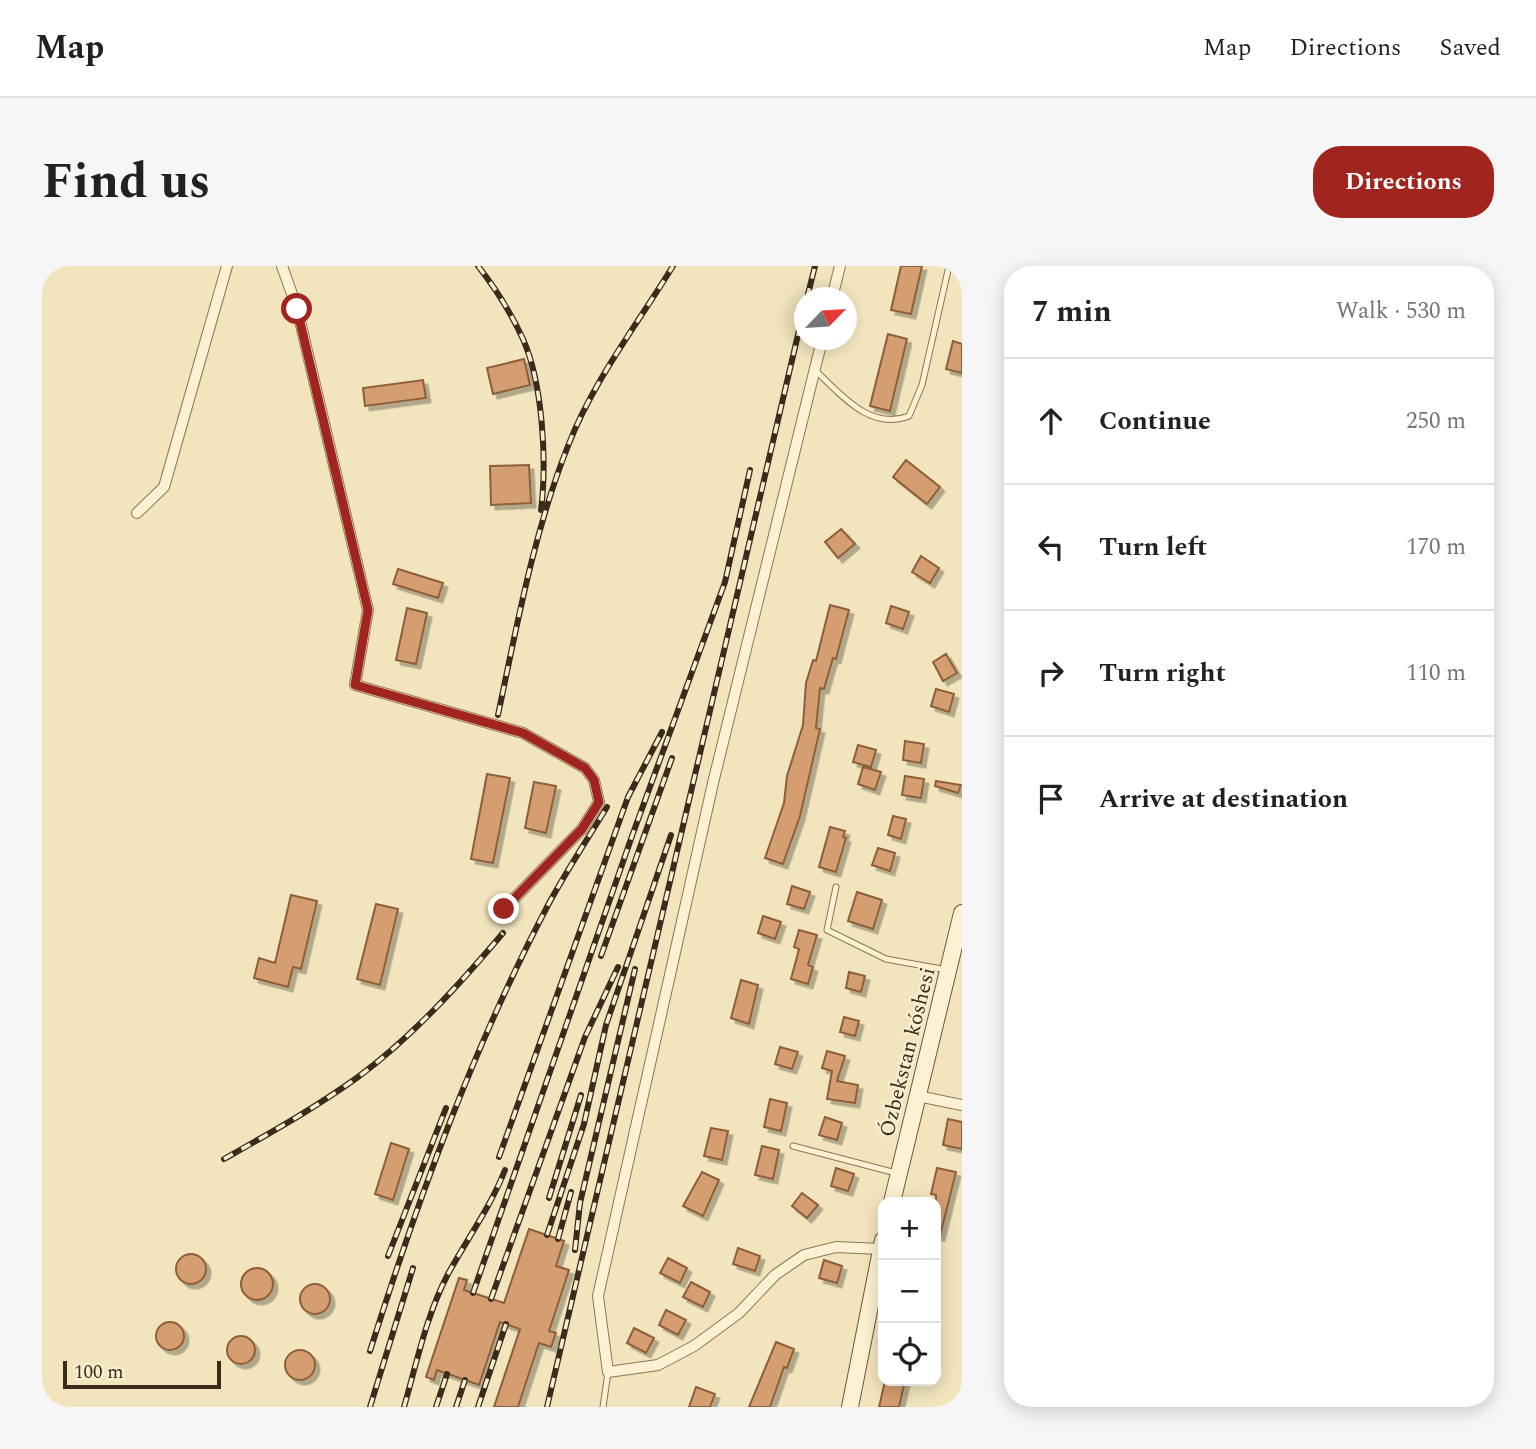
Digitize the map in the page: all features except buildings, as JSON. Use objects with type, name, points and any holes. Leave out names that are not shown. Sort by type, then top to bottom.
[{"type":"street","points":[[137,513],[164,486],[227,266]]},
{"type":"street","points":[[282,266],[297,309],[368,610],[355,685],[523,733],[585,768],[594,780],[599,802],[582,829],[504,909]]},
{"type":"street","points":[[835,287],[840,266]]},
{"type":"street","points":[[819,350],[713,783],[598,1296],[608,1372],[658,1365],[694,1346],[739,1313],[775,1275],[804,1255],[836,1247],[878,1245]]},
{"type":"street","name":"Ózbekstan kóshesi","points":[[893,1197],[962,912]]},
{"type":"street","points":[[918,1096],[962,1105]]},
{"type":"street","points":[[850,1407],[879,1260]]},
{"type":"lane","points":[[814,370],[851,405],[873,418],[896,421],[909,416],[922,385],[948,266]]},
{"type":"lane","points":[[836,887],[827,930],[886,959],[948,970]]},
{"type":"lane","points":[[793,1146],[899,1174]]},
{"type":"lane","points":[[603,1407],[608,1372]]},
{"type":"railway","points":[[478,266],[508,311],[530,357],[542,423],[544,469],[541,510]]},
{"type":"railway","points":[[498,715],[536,545],[568,446],[603,376],[673,266]]},
{"type":"railway","points":[[810,287],[815,266]]},
{"type":"railway","points":[[547,1407],[794,350]]},
{"type":"railway","points":[[473,1293],[632,836],[725,582],[750,470]]},
{"type":"railway","points":[[499,1157],[628,797],[662,732]]},
{"type":"railway","points":[[601,956],[672,758]]},
{"type":"railway","points":[[370,1351],[428,1181],[471,1069],[547,907],[607,807]]},
{"type":"railway","points":[[547,1235],[584,1124],[606,1025],[671,835]]},
{"type":"railway","points":[[224,1159],[292,1120],[378,1061],[434,1010],[503,933]]},
{"type":"railway","points":[[491,1299],[585,1037],[618,967]]},
{"type":"railway","points":[[575,1250],[580,1203],[635,969]]},
{"type":"railway","points":[[549,1198],[581,1095]]},
{"type":"railway","points":[[388,1256],[446,1108]]},
{"type":"railway","points":[[404,1407],[440,1290],[505,1170]]},
{"type":"railway","points":[[558,1239],[571,1192]]},
{"type":"railway","points":[[370,1407],[413,1268]]},
{"type":"railway","points":[[478,1407],[506,1324]]},
{"type":"railway","points":[[436,1407],[447,1374]]},
{"type":"railway","points":[[456,1407],[465,1380]]},
{"type":"route","points":[[297,309],[368,610],[355,685],[523,733],[585,768],[594,780],[599,802],[582,829],[504,909]]}]
